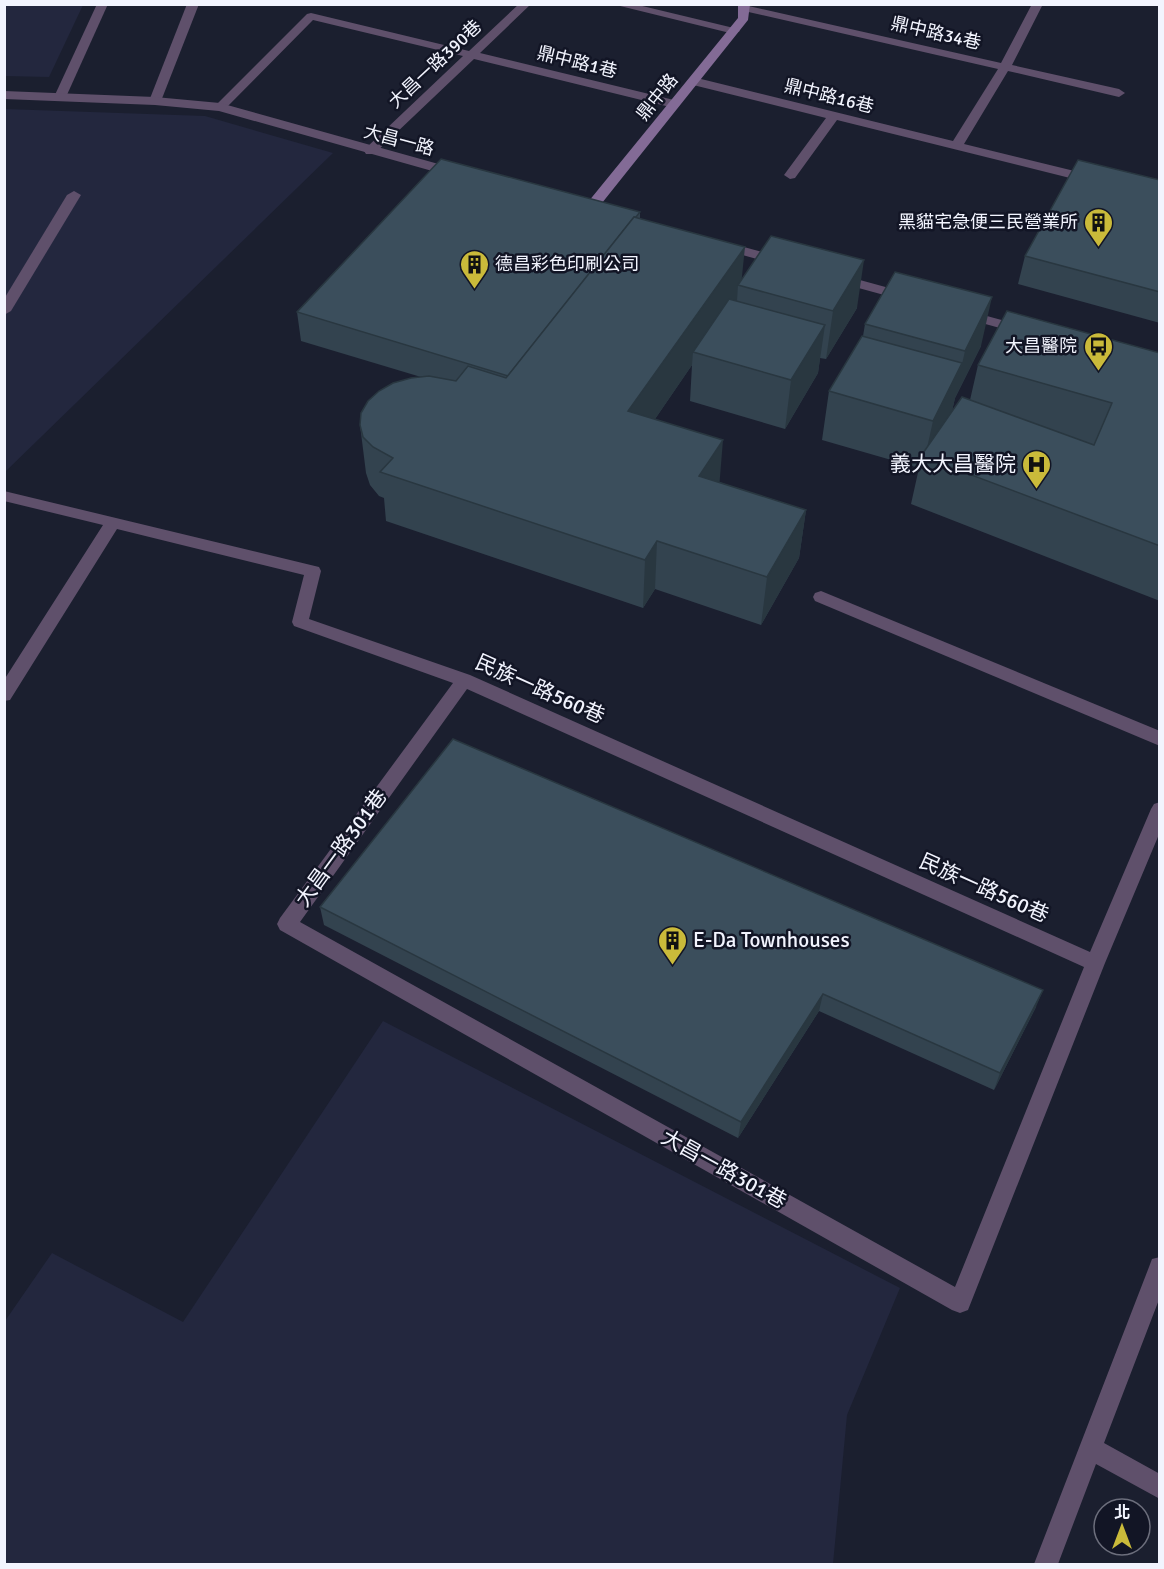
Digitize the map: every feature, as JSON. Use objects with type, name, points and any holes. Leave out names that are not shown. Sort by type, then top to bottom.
[{"type":"street","points":[[60,97],[103,4]]},
{"type":"street","points":[[155,101],[193,4]]},
{"type":"street","points":[[617,4],[734,31]]},
{"type":"street","points":[[956,146],[1005,67],[1038,4]]},
{"type":"street","name":"大昌一路390巷","points":[[370,151],[524,5]]},
{"type":"street","name":"鼎中路","points":[[584,208],[734,31],[744,18],[744,6]]},
{"type":"street","name":"鼎中路34巷","points":[[744,6],[1119,93]]},
{"type":"street","name":"鼎中路1巷","points":[[220,107],[311,16],[674,104]]},
{"type":"street","name":"鼎中路16巷","points":[[693,81],[1103,182]]},
{"type":"street","name":"大昌一路","points":[[4,95],[155,101],[220,107],[370,151],[472,177]]},
{"type":"street","points":[[790,176],[834,115]]},
{"type":"street","points":[[4,311],[74,195]]},
{"type":"street","points":[[584,208],[608,214]]},
{"type":"street","points":[[707,241],[797,267]]},
{"type":"street","points":[[820,273],[922,302]]},
{"type":"street","points":[[956,311],[1035,333]]},
{"type":"street","name":"民族一路560巷","points":[[4,496],[313,571],[300,622],[464,680],[1095,963]]},
{"type":"street","points":[[4,695],[113,522]]},
{"type":"street","points":[[821,597],[1160,739]]},
{"type":"street","name":"大昌一路301巷","points":[[464,680],[287,924],[960,1302],[1095,963],[1160,809]]},
{"type":"street","points":[[1047,1564],[1160,1266]]},
{"type":"street","points":[[1090,1448],[1160,1487]]},
{"type":"shaded area","points":[[5,4],[83,5],[49,77],[5,76]]},
{"type":"shaded area","points":[[5,109],[205,116],[333,153],[5,472]]},
{"type":"shaded area","points":[[383,1021],[900,1288],[847,1415],[833,1564],[5,1564],[5,1321],[52,1253],[183,1322]]},
{"type":"building","name":"德昌彩色印刷公司","points":[[441,159],[640,212],[508,376],[297,312]]},
{"type":"building","name":"黑貓宅急便三民營業所","points":[[1078,160],[1160,180],[1160,292],[1025,256]]},
{"type":"building","points":[[634,217],[745,247],[628,411],[723,440],[699,476],[806,510],[767,577],[657,541],[645,560],[380,472],[393,458],[373,447],[363,437],[360,425],[361,413],[368,401],[393,383],[429,376],[456,381],[468,366],[506,378]]},
{"type":"building","points":[[771,236],[864,260],[833,311],[738,285]]},
{"type":"building","points":[[895,272],[992,297],[965,351],[865,324]]},
{"type":"building","points":[[729,299],[825,325],[791,380],[693,352]]},
{"type":"building","points":[[1007,311],[1160,353],[1160,546],[921,456],[962,397],[1094,445],[1112,403],[978,365]]},
{"type":"building","points":[[862,336],[962,363],[933,421],[829,391]]},
{"type":"building","name":"E-Da Townhouses","points":[[453,739],[1043,990],[1000,1073],[823,994],[741,1122],[320,907]]},
{"type":"place","name":"黑貓宅急便三民營業所","points":[[1099,248]]},
{"type":"place","name":"德昌彩色印刷公司","points":[[474,290]]},
{"type":"place","name":"大昌醫院","points":[[1098,372]]},
{"type":"place","name":"義大大昌醫院","points":[[1037,490]]},
{"type":"place","name":"E-Da Townhouses","points":[[672,966]]}]
